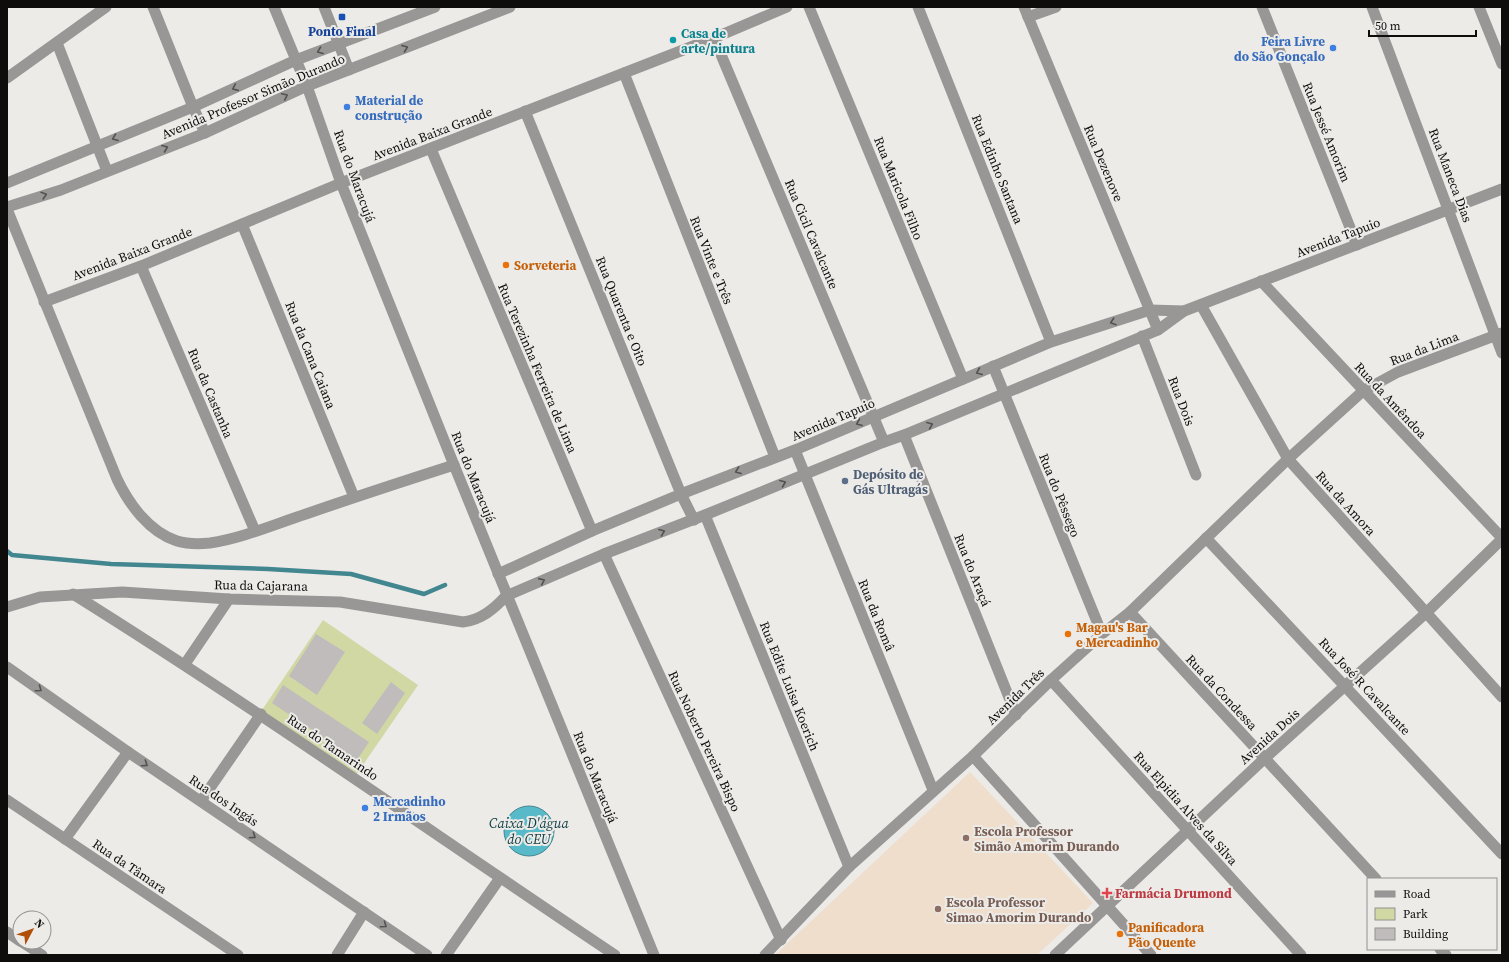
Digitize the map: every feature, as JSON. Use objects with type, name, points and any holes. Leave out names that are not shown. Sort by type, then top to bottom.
[{"type":"street","points":[[7,78],[106,7]]},
{"type":"street","points":[[153,7],[193,107],[205,132]]},
{"type":"street","name":"Rua do Maracujá","points":[[274,7],[307,86],[341,183],[506,596],[654,955]]},
{"type":"street","points":[[324,7],[349,70]]},
{"type":"street","name":"Avenida Professor Simão Durando","points":[[7,183],[193,107],[296,60],[434,7]]},
{"type":"street","name":"Avenida Professor Simão Durando","points":[[7,208],[61,190],[205,132],[307,86],[510,7]]},
{"type":"street","name":"Avenida Baixa Grande","points":[[44,302],[141,266],[341,183],[714,38],[787,7]]},
{"type":"street","name":"Rua Maricola Filho","points":[[809,7],[963,379]]},
{"type":"street","name":"Rua Edinho Santana","points":[[918,7],[1051,342]]},
{"type":"street","points":[[1026,12],[1056,7]]},
{"type":"street","name":"Rua Jessé Amorim","points":[[1262,7],[1357,245]]},
{"type":"street","name":"Rua Maneca Dias","points":[[1372,7],[1498,334],[1502,353]]},
{"type":"street","points":[[1479,7],[1502,64]]},
{"type":"street","name":"Rua Dezenove","points":[[1026,12],[1158,330]]},
{"type":"street","name":"Rua Cicil Cavalcante","points":[[714,38],[884,442]]},
{"type":"street","points":[[57,42],[108,171]]},
{"type":"street","name":"Rua Vinte e Três","points":[[624,73],[775,457]]},
{"type":"street","name":"Rua Quarenta e Oito","points":[[525,111],[681,494],[694,520]]},
{"type":"street","name":"Rua Terezinha Ferreira de Lima","points":[[431,149],[592,531]]},
{"type":"street","name":"Avenida Tapuio","points":[[506,596],[604,554],[694,520],[1158,330],[1184,311],[1502,189]]},
{"type":"street","points":[[7,208],[44,302],[125,495],[144,519],[158,530],[177,541],[210,543],[255,531],[454,465]]},
{"type":"street","name":"Rua da Cana Caiana","points":[[242,224],[354,497]]},
{"type":"street","name":"Rua da Castanha","points":[[141,266],[255,531]]},
{"type":"street","name":"Rua da Amêndoa","points":[[1261,281],[1502,539]]},
{"type":"street","name":"Rua da Amora","points":[[1201,305],[1288,459],[1502,697]]},
{"type":"street","name":"Avenida Tapuio","points":[[498,574],[592,531],[681,494],[795,450],[1051,342],[1150,310],[1184,311]]},
{"type":"street","name":"Rua da Lima","points":[[1288,459],[1363,391],[1398,372],[1498,334]]},
{"type":"street","name":"Rua Dois","points":[[1142,336],[1196,475]]},
{"type":"street","name":"Rua do Pêssego","points":[[993,366],[1102,634]]},
{"type":"street","name":"Rua do Araçá","points":[[904,435],[1016,715]]},
{"type":"street","name":"Rua da Româ","points":[[795,450],[933,790]]},
{"type":"street","name":"Avenida Três","points":[[765,955],[781,940],[849,867],[933,790],[973,756],[1051,680],[1102,634],[1130,612],[1288,459]]},
{"type":"street","name":"Rua Edite Luisa Koerich","points":[[705,515],[849,867]]},
{"type":"street","name":"Rua José R Cavalcante","points":[[1206,538],[1502,854]]},
{"type":"street","name":"Avenida Dois","points":[[1054,955],[1107,908],[1265,758],[1426,613],[1502,539]]},
{"type":"street","name":"Rua Noberto Pereira Bispo","points":[[604,554],[781,940]]},
{"type":"street","name":"Rua da Cajarana","points":[[7,607],[40,597],[122,592],[229,599],[340,602],[463,622],[474,620],[488,613],[506,596]]},
{"type":"street","name":"Rua do Tamarindo","points":[[73,594],[185,664],[261,714],[615,955]]},
{"type":"street","points":[[185,664],[229,599]]},
{"type":"street","name":"Rua da Condessa","points":[[1130,612],[1375,878]]},
{"type":"street","name":"Rua dos Ingás","points":[[7,666],[128,752],[427,955]]},
{"type":"street","name":"Rua Elpidia Alves da Silva","points":[[1051,680],[1301,955]]},
{"type":"street","points":[[202,801],[261,714]]},
{"type":"street","points":[[65,839],[128,752]]},
{"type":"street","points":[[973,756],[1107,908],[1151,955]]},
{"type":"street","name":"Rua da Tâmara","points":[[7,800],[231,953]]},
{"type":"street","points":[[446,955],[500,878]]},
{"type":"street","points":[[337,955],[364,912]]},
{"type":"shaded area","name":"Escola Professor Simão Amorim Durando","points":[[970,772],[1093,903],[1037,955],[775,955]]},
{"type":"green space","points":[[323,620],[418,685],[356,775],[262,710]]},
{"type":"water","name":"Caixa D'água do CEU","points":[[524,806],[534,806],[547,813],[554,826],[554,836],[547,849],[534,856],[524,856],[515,852],[508,845],[504,836],[504,826],[508,817],[515,810]]},
{"type":"building","points":[[316,634],[345,652],[317,695],[289,676]]},
{"type":"building","points":[[391,682],[405,693],[377,734],[362,723]]},
{"type":"building","points":[[283,685],[369,742],[357,760],[272,703]]},
{"type":"waterway","points":[[7,551],[12,555],[111,564],[268,569],[351,574],[424,594],[445,585]]},
{"type":"place","name":"Ponto Final","points":[[342,17]]},
{"type":"place","name":"Casa de arte/pintura","points":[[673,40]]},
{"type":"place","name":"Feira Livre do São Gonçalo","points":[[1333,48]]},
{"type":"place","name":"Material de construção","points":[[347,107]]},
{"type":"place","name":"Sorveteria","points":[[506,265]]},
{"type":"place","name":"Depósito de Gás Ultragás","points":[[845,481]]},
{"type":"place","name":"Magau's Bar e Mercadinho","points":[[1068,634]]},
{"type":"place","name":"Mercadinho 2 Irmãos","points":[[365,808]]},
{"type":"place","name":"Escola Professor Simão Amorim Durando","points":[[966,838]]},
{"type":"place","name":"Farmácia Drumond","points":[[1107,893]]},
{"type":"place","name":"Escola Professor Simao Amorim Durando","points":[[938,909]]},
{"type":"place","name":"Panificadora Pão Quente","points":[[1120,934]]}]
